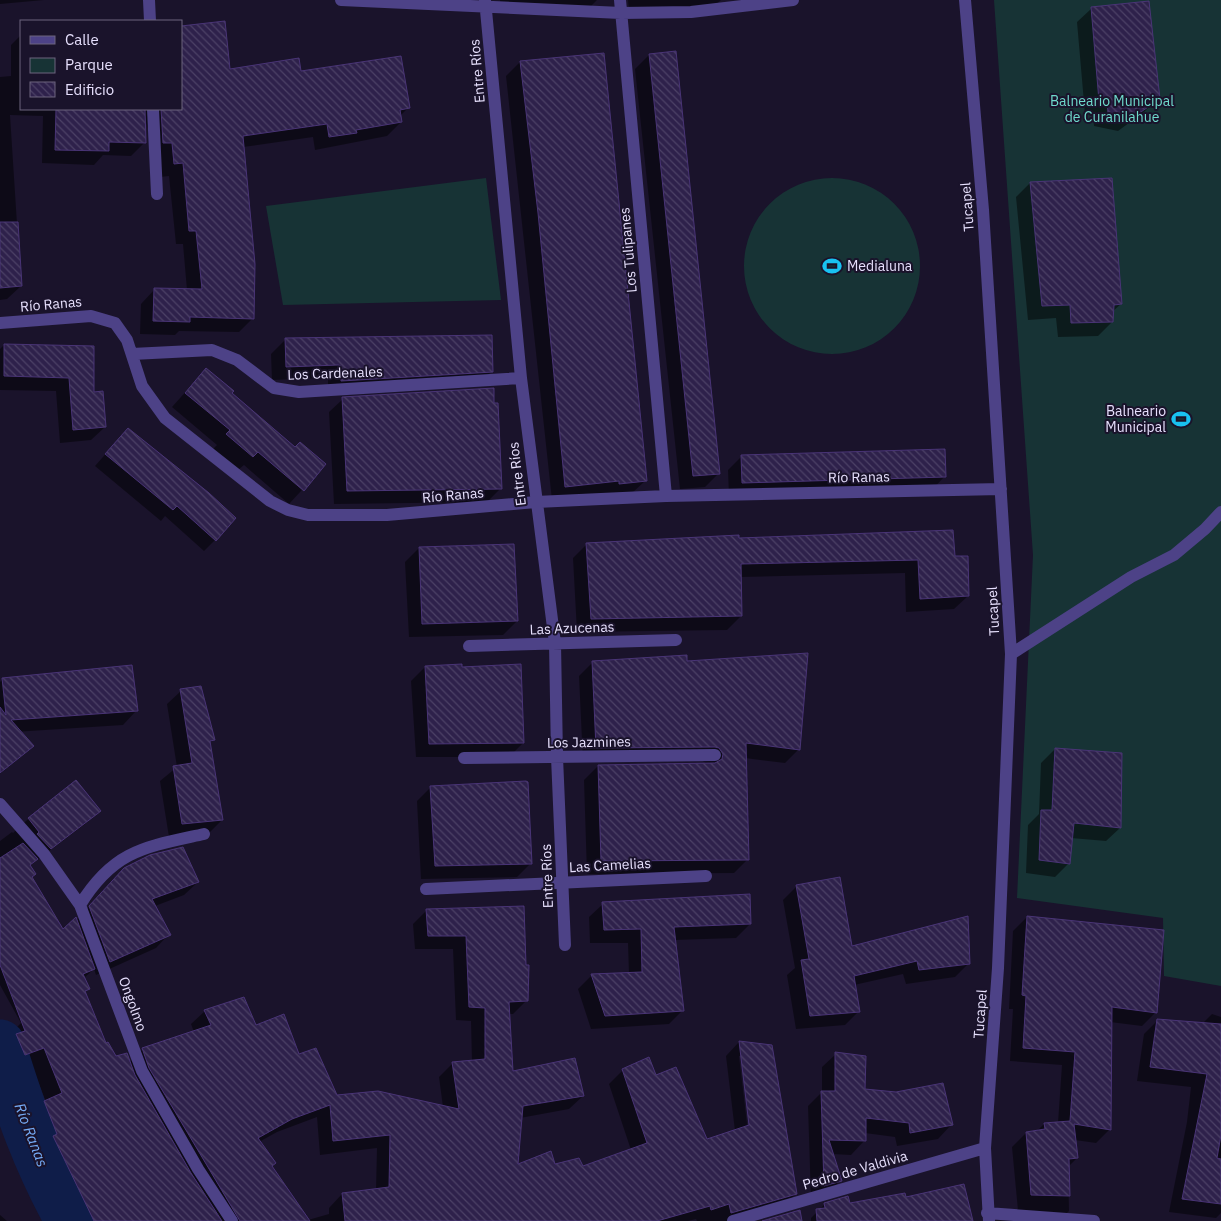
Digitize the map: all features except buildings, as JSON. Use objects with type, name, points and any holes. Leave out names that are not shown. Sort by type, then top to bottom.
[{"type":"street","points":[[149,0],[150,20]]},
{"type":"street","points":[[341,0],[620,6],[691,12],[793,0]]},
{"type":"street","name":"Tucapel","points":[[965,0],[983,210],[1011,654],[998,968],[985,1148],[988,1217]]},
{"type":"street","name":"Entre Ríos","points":[[485,3],[521,378],[555,643],[557,757],[565,945]]},
{"type":"street","name":"Los Tulipanes","points":[[620,6],[666,496]]},
{"type":"street","points":[[153,110],[157,194]]},
{"type":"street","name":"Río Ranas","points":[[0,323],[91,316],[116,323],[123,331],[142,386],[165,418],[270,501],[288,510],[308,515],[387,516],[536,502],[666,496],[1001,489]]},
{"type":"street","name":"Los Cardenales","points":[[132,354],[212,350],[237,360],[274,388],[300,392],[521,378]]},
{"type":"street","points":[[1011,654],[1132,577],[1174,555],[1206,529],[1221,512]]},
{"type":"street","name":"Las Azucenas","points":[[469,646],[676,640]]},
{"type":"street","name":"Los Jazmines","points":[[464,758],[715,755]]},
{"type":"street","name":"Ongolmo","points":[[0,804],[44,854],[80,905],[142,1071],[198,1169],[232,1221]]},
{"type":"street","points":[[80,905],[91,888],[112,864],[141,848],[204,834]]},
{"type":"street","name":"Las Camelias","points":[[426,889],[706,876]]},
{"type":"street","name":"Pedro de Valdivia","points":[[734,1221],[985,1148]]},
{"type":"street","points":[[988,1217],[1094,1221]]},
{"type":"green space","name":"Balneario Municipal de Curanilahue","points":[[994,0],[1221,0],[1221,986],[1164,976],[1163,918],[1017,898],[1033,555]]},
{"type":"green space","points":[[486,178],[501,300],[283,305],[266,206]]},
{"type":"green space","name":"Medialuna","points":[[823,178],[841,178],[866,184],[881,192],[895,203],[906,217],[914,232],[919,249],[919,283],[914,300],[906,315],[895,329],[881,340],[858,351],[841,354],[823,354],[798,348],[783,340],[769,329],[758,315],[747,292],[744,275],[744,257],[750,232],[758,217],[769,203],[783,192],[806,181]]},
{"type":"waterway","name":"Río Ranas","points":[[0,1045],[39,1157],[71,1221]]},
{"type":"place","name":"Medialuna","points":[[832,266]]},
{"type":"place","name":"Balneario Municipal","points":[[1181,419]]}]
